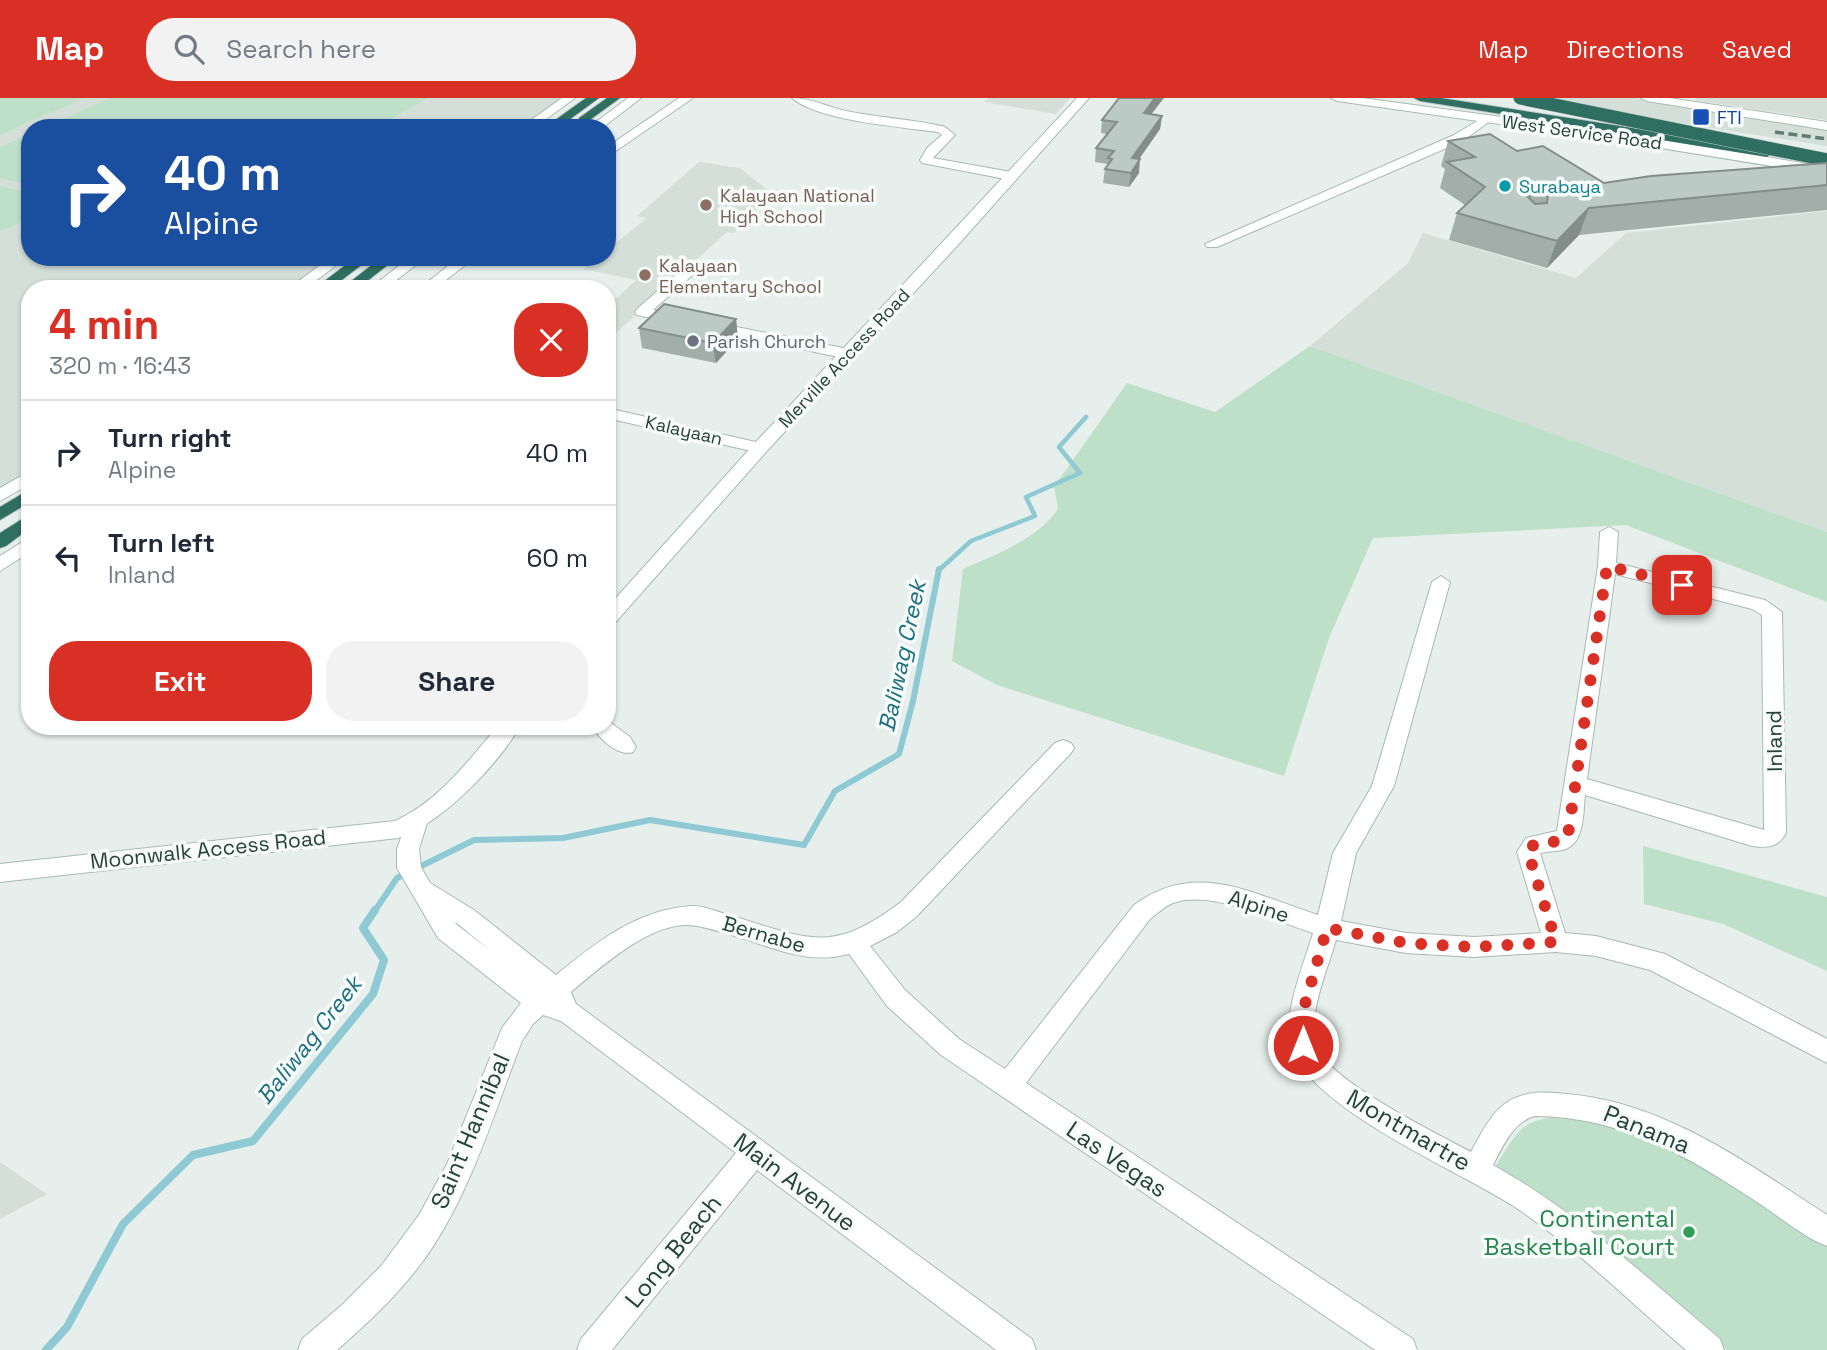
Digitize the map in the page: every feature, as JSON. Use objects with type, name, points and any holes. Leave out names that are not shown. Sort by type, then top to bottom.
[{"type":"highway","points":[[563,119],[593,98]]},
{"type":"highway","points":[[585,119],[614,98]]},
{"type":"highway","points":[[1420,98],[1827,162]]},
{"type":"highway","points":[[1471,98],[1827,154]]},
{"type":"highway","points":[[1493,98],[1666,129]]},
{"type":"highway","points":[[1520,98],[1827,162]]},
{"type":"highway","points":[[1553,98],[1651,121],[1827,154]]},
{"type":"highway","points":[[333,280],[353,266]]},
{"type":"highway","points":[[360,280],[379,266]]},
{"type":"highway","points":[[0,515],[21,500]]},
{"type":"highway","points":[[0,542],[21,526]]},
{"type":"street","points":[[539,119],[569,98]]},
{"type":"street","points":[[606,119],[635,98]]},
{"type":"street","points":[[616,146],[687,98]]},
{"type":"street","points":[[798,98],[812,105],[875,119],[941,129],[949,135],[932,149],[926,160],[1011,176]]},
{"type":"street","name":"Merville Access Road","points":[[616,610],[760,448],[1083,98]]},
{"type":"street","name":"West Service Road","points":[[1337,98],[1487,118],[1827,171]]},
{"type":"street","points":[[1647,98],[1827,126]]},
{"type":"street","points":[[1678,98],[1720,98]]},
{"type":"street","points":[[1772,117],[1827,118]]},
{"type":"street","points":[[1212,244],[1309,201],[1406,163],[1475,130],[1487,118]]},
{"type":"street","points":[[308,280],[327,266]]},
{"type":"street","points":[[388,280],[407,266]]},
{"type":"street","points":[[438,280],[456,266]]},
{"type":"street","points":[[691,269],[642,312],[848,354]]},
{"type":"street","name":"Kalayaan","points":[[616,415],[760,448]]},
{"type":"street","points":[[0,496],[21,481]]},
{"type":"street","points":[[1556,942],[1528,852],[1534,844],[1566,839],[1607,566],[1609,532]]},
{"type":"street","points":[[0,565],[21,550]]},
{"type":"street","name":"Inland","points":[[1576,785],[1752,837],[1768,839],[1775,833],[1772,612],[1758,604],[1607,566]]},
{"type":"street","name":"Montmartre","points":[[1441,582],[1383,786],[1345,853],[1303,1011],[1303,1045],[1312,1063],[1347,1097],[1525,1198],[1580,1240],[1709,1350]]},
{"type":"street","points":[[416,822],[443,801],[502,735]]},
{"type":"street","points":[[613,735],[625,747]]},
{"type":"street","name":"Bernabe","points":[[556,1002],[613,943],[653,922],[694,915],[805,948],[835,948],[854,943],[888,925],[909,909],[1063,748]]},
{"type":"street","name":"Moonwalk Access Road","points":[[0,873],[95,860],[381,832],[416,822]]},
{"type":"street","name":"Main Avenue","points":[[416,822],[408,860],[419,887],[447,931],[556,1002],[1021,1350]]},
{"type":"street","name":"Alpine","points":[[1008,1086],[1142,912],[1162,897],[1183,891],[1211,890],[1327,928],[1406,943],[1474,947],[1556,942],[1596,946],[1656,961],[1827,1052]]},
{"type":"street","name":"Las Vegas","points":[[854,943],[896,998],[950,1047],[1402,1350]]},
{"type":"street","name":"Saint Hannibal","points":[[313,1350],[358,1313],[414,1249],[446,1195],[511,1036],[524,1016],[556,1002]]},
{"type":"street","name":"Panama","points":[[1476,1169],[1506,1119],[1529,1105],[1570,1105],[1603,1109],[1698,1148],[1827,1232]]},
{"type":"street","name":"Long Beach","points":[[597,1348],[754,1152]]},
{"type":"shaded area","points":[[0,98],[563,98],[533,119],[21,119],[21,266],[321,266],[302,280],[21,280],[21,476],[0,490]]},
{"type":"shaded area","points":[[989,98],[1070,98],[1056,114],[984,102]]},
{"type":"shaded area","points":[[1521,98],[1634,98],[1827,128],[1827,146]]},
{"type":"shaded area","points":[[1827,98],[1827,120],[1694,100]]},
{"type":"shaded area","points":[[699,162],[740,168],[773,194],[734,233],[727,232],[616,333],[616,299],[636,280],[583,269],[586,266],[616,266],[616,243],[647,218],[637,216]]},
{"type":"shaded area","points":[[1827,211],[1827,532],[1310,346],[1408,263],[1423,233],[1576,278],[1626,233]]},
{"type":"shaded area","points":[[0,1162],[47,1194],[0,1219]]},
{"type":"green space","points":[[0,98],[84,98],[36,119],[21,119],[21,126],[0,135]]},
{"type":"green space","points":[[110,98],[428,98],[392,119],[63,119]]},
{"type":"green space","points":[[21,138],[21,183],[0,178],[0,147]]},
{"type":"green space","points":[[0,186],[21,191],[21,223],[0,231]]},
{"type":"green space","points":[[1310,346],[1827,532],[1827,602],[1626,525],[1373,538],[1329,638],[1284,776],[997,685],[952,661],[963,569],[1015,545],[1050,520],[1058,509],[1054,487],[1127,383],[1215,412]]},
{"type":"green space","points":[[1643,846],[1827,897],[1827,971],[1723,924],[1644,904]]},
{"type":"green space","points":[[1576,1115],[1610,1123],[1676,1150],[1739,1187],[1827,1246],[1827,1350],[1727,1350],[1587,1233],[1494,1169],[1511,1142],[1525,1127],[1544,1119]]},
{"type":"building","points":[[1119,98],[1155,98],[1144,113],[1162,116],[1132,158],[1140,159],[1131,173],[1105,169],[1112,159],[1108,158],[1114,151],[1096,148],[1117,122],[1102,120]]},
{"type":"building","points":[[1490,134],[1517,151],[1543,146],[1604,183],[1651,176],[1827,163],[1827,185],[1589,208],[1557,241],[1457,213],[1485,187],[1447,162],[1475,157],[1448,141]],"holes":[[[1534,186],[1548,195],[1547,203],[1535,204],[1523,192]]]},
{"type":"building","points":[[664,304],[736,319],[713,343],[639,328]]},
{"type":"waterway","name":"Baliwag Creek","points":[[939,570],[971,541],[1035,516],[1026,497],[1080,473],[1059,447],[1086,417]]},
{"type":"waterway","name":"Baliwag Creek","points":[[374,912],[397,878],[474,840],[563,838],[650,820],[804,845],[835,791],[899,754],[913,701],[939,570]]},
{"type":"waterway","name":"Baliwag Creek","points":[[46,1350],[67,1327],[123,1224],[193,1155],[253,1141],[373,994],[384,960],[363,928],[375,910]]},
{"type":"railway","points":[[1775,132],[1827,139]]},
{"type":"place","name":"FTI","points":[[1701,117]]},
{"type":"place","name":"Surabaya","points":[[1505,186]]},
{"type":"place","name":"Kalayaan National High School","points":[[706,205]]},
{"type":"place","name":"Kalayaan Elementary School","points":[[645,275]]},
{"type":"place","name":"Parish Church","points":[[693,341]]},
{"type":"place","name":"Continental Basketball Court","points":[[1689,1232]]},
{"type":"route","points":[[1303,1045],[1303,1011],[1327,928],[1406,943],[1474,947],[1556,942],[1528,852],[1534,844],[1561,841],[1568,835],[1607,566],[1682,585]]}]
